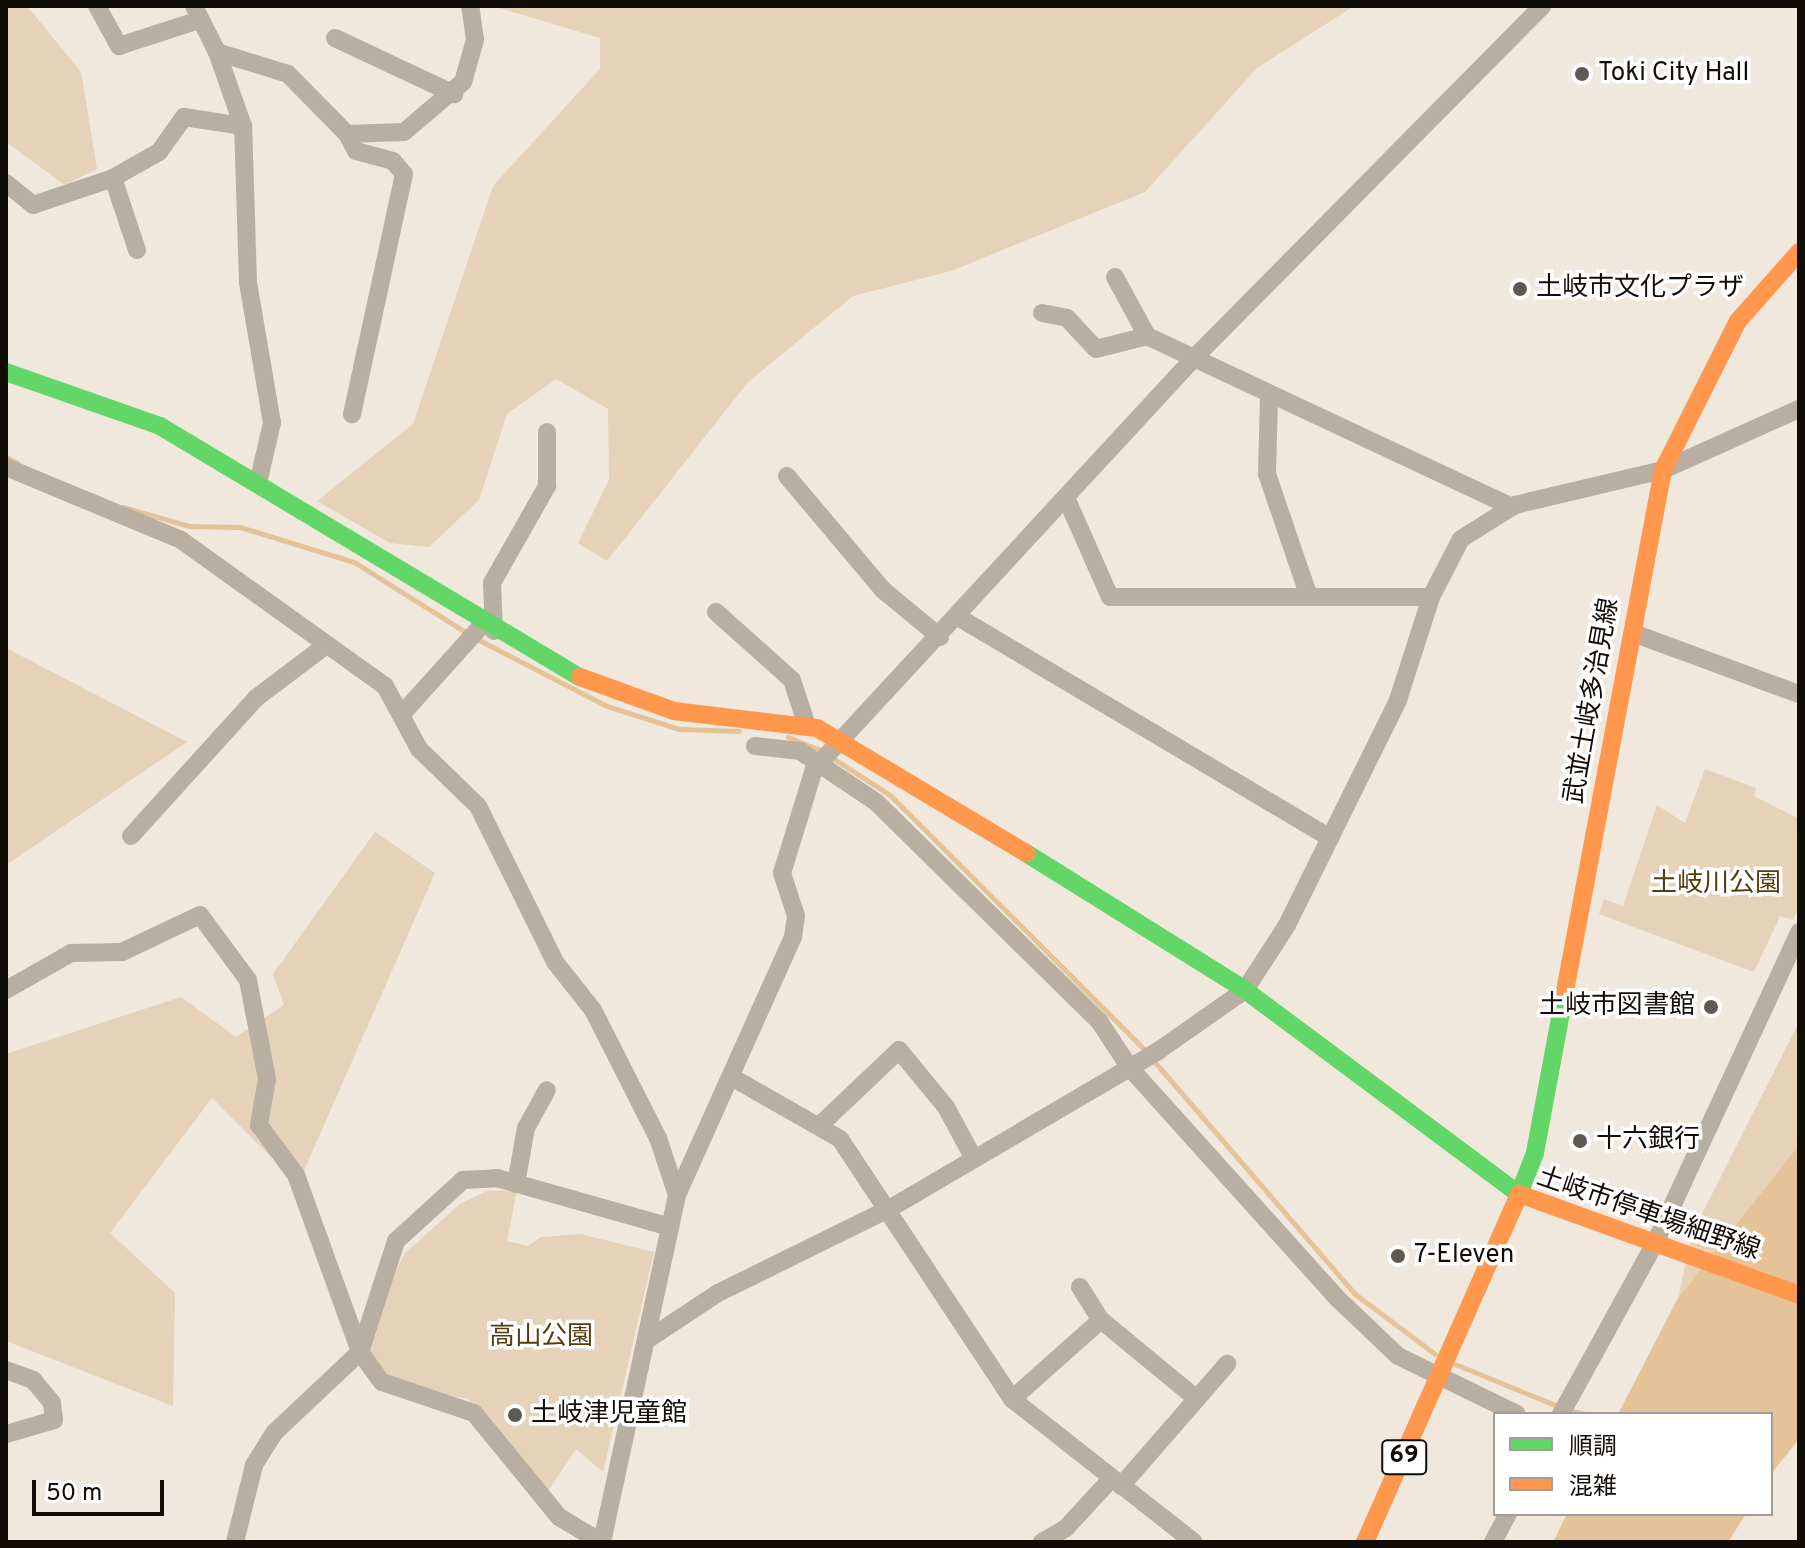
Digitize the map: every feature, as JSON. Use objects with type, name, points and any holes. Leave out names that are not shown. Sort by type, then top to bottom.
[{"type":"street","points":[[97,6],[119,46],[195,13],[217,52],[243,126],[248,282],[272,423],[258,483]]},
{"type":"street","points":[[347,134],[404,132],[454,94],[475,40],[470,6]]},
{"type":"street","points":[[6,990],[71,953],[122,952],[200,915],[248,980],[267,1079],[259,1125],[296,1175],[360,1352],[382,1382],[474,1413],[559,1517],[602,1542],[650,1338],[677,1195],[735,1079],[793,937],[796,916],[782,873],[829,754],[1067,500],[1195,357],[1542,6]]},
{"type":"street","points":[[335,38],[454,94]]},
{"type":"street","points":[[217,52],[288,74],[347,134],[356,151],[393,161],[404,174],[352,414]]},
{"type":"street","points":[[6,183],[33,205],[113,178],[159,152],[184,117],[243,126]]},
{"type":"street","points":[[113,178],[137,250]]},
{"type":"street","name":"武並土岐多治見線","points":[[1519,1194],[1535,1153],[1663,470],[1738,321],[1799,252]]},
{"type":"street","points":[[1115,277],[1147,336],[1195,357],[1269,397],[1512,507]]},
{"type":"street","points":[[1042,313],[1067,318],[1096,349],[1147,336]]},
{"type":"street","points":[[6,372],[106,402],[258,483],[377,551],[485,628],[561,670],[674,711],[807,726]]},
{"type":"street","points":[[1269,397],[1267,474],[1308,594]]},
{"type":"street","points":[[650,1338],[718,1293],[889,1209],[1135,1066],[1245,990],[1330,838],[1398,700],[1431,597],[1461,539],[1512,507],[1663,470],[1799,409]]},
{"type":"street","points":[[402,714],[465,643],[485,628],[492,583],[547,486],[547,432]]},
{"type":"street","points":[[6,467],[147,521],[325,646],[372,674],[402,714],[419,749],[478,806],[555,962],[593,1010],[658,1138],[677,1195]]},
{"type":"street","points":[[787,476],[883,590],[940,637]]},
{"type":"street","points":[[1067,500],[1110,597],[1308,594],[1431,597]]},
{"type":"street","points":[[716,612],[792,680],[807,726],[829,754],[997,915],[1099,1021],[1336,1297],[1398,1356],[1513,1412]]},
{"type":"street","points":[[958,617],[1330,838]]},
{"type":"street","points":[[1633,633],[1799,694]]},
{"type":"street","points":[[131,836],[256,698],[325,646]]},
{"type":"street","points":[[755,746],[829,754],[980,818],[1245,990],[1519,1194]]},
{"type":"street","points":[[1562,1412],[1654,1245],[1799,932]]},
{"type":"street","points":[[820,1125],[899,1050],[946,1107],[974,1159]]},
{"type":"street","points":[[735,1079],[840,1139],[889,1209],[982,1364],[1012,1399],[1194,1542]]},
{"type":"street","points":[[516,1184],[526,1128],[547,1090]]},
{"type":"street","points":[[235,1542],[254,1465],[275,1432],[360,1352],[403,1230],[463,1180],[482,1175],[670,1227]]},
{"type":"street","name":"土岐市停車場細野線","points":[[1365,1542],[1455,1347],[1519,1194],[1799,1295]]},
{"type":"street","points":[[1080,1287],[1101,1320],[1197,1399]]},
{"type":"street","points":[[1012,1399],[1101,1320]]},
{"type":"street","points":[[1042,1542],[1066,1528],[1116,1482],[1227,1364]]},
{"type":"street","points":[[6,1370],[33,1380],[52,1403],[54,1420],[32,1432],[6,1434]]},
{"type":"street","points":[[1493,1542],[1507,1516]]},
{"type":"green space","points":[[6,6],[27,6],[81,72],[97,169],[65,185],[6,142]]},
{"type":"green space","points":[[493,6],[1354,6],[1257,68],[1145,192],[951,271],[853,296],[748,382],[607,561],[578,543],[609,480],[608,409],[556,379],[507,414],[479,500],[429,547],[390,543],[317,501],[413,424],[493,186],[600,69],[600,38]]},
{"type":"green space","points":[[6,648],[187,742],[6,865]]},
{"type":"green space","name":"土岐川公園","points":[[1705,769],[1756,788],[1754,796],[1799,819],[1799,907],[1793,920],[1780,916],[1754,972],[1599,914],[1604,899],[1623,906],[1657,805],[1685,823]]},
{"type":"green space","points":[[375,832],[435,873],[298,1184],[212,1098],[110,1233],[175,1293],[173,1406],[6,1341],[6,1054],[181,997],[236,1037],[284,1005],[273,974]]},
{"type":"green space","points":[[1799,1022],[1799,1145],[1678,1298],[1693,1232]]},
{"type":"green space","name":"高山公園","points":[[517,1190],[507,1241],[528,1246],[541,1237],[580,1234],[654,1252],[603,1472],[576,1449],[548,1491],[468,1399],[406,1386],[369,1362],[367,1335],[404,1254],[460,1204],[487,1191]]},
{"type":"shaded area","points":[[1799,1145],[1799,1439],[1773,1472],[1773,1412],[1619,1412],[1678,1298]]},
{"type":"shaded area","points":[[1566,1516],[1745,1516],[1728,1542],[1553,1542]]},
{"type":"waterway","points":[[6,457],[18,463]]},
{"type":"waterway","points":[[123,507],[189,526],[240,527],[354,562],[469,634]]},
{"type":"waterway","points":[[477,639],[607,706],[679,729],[739,731]]},
{"type":"waterway","points":[[788,737],[823,751]]},
{"type":"waterway","points":[[831,757],[890,795],[1147,1052]]},
{"type":"waterway","points":[[1153,1060],[1355,1294],[1435,1354]]},
{"type":"waterway","points":[[1455,1364],[1560,1407]]},
{"type":"waterway","points":[[1570,1410],[1577,1412]]},
{"type":"traffic: fast","points":[[6,372],[160,426],[580,677]]},
{"type":"traffic: fast","points":[[1026,853],[1245,990],[1519,1194],[1535,1153],[1565,991]]},
{"type":"traffic: slow","points":[[1565,991],[1663,470],[1738,321],[1799,252]]},
{"type":"traffic: slow","points":[[580,677],[674,711],[817,728],[1026,853]]},
{"type":"traffic: slow","points":[[1365,1542],[1519,1194],[1799,1295]]},
{"type":"place","name":"Toki City Hall","points":[[1582,74]]},
{"type":"place","name":"土岐市文化プラザ","points":[[1520,289]]},
{"type":"place","name":"土岐市図書館","points":[[1711,1007]]},
{"type":"place","name":"十六銀行","points":[[1580,1141]]},
{"type":"place","name":"7-Eleven","points":[[1398,1256]]},
{"type":"place","name":"土岐津児童館","points":[[515,1415]]}]
